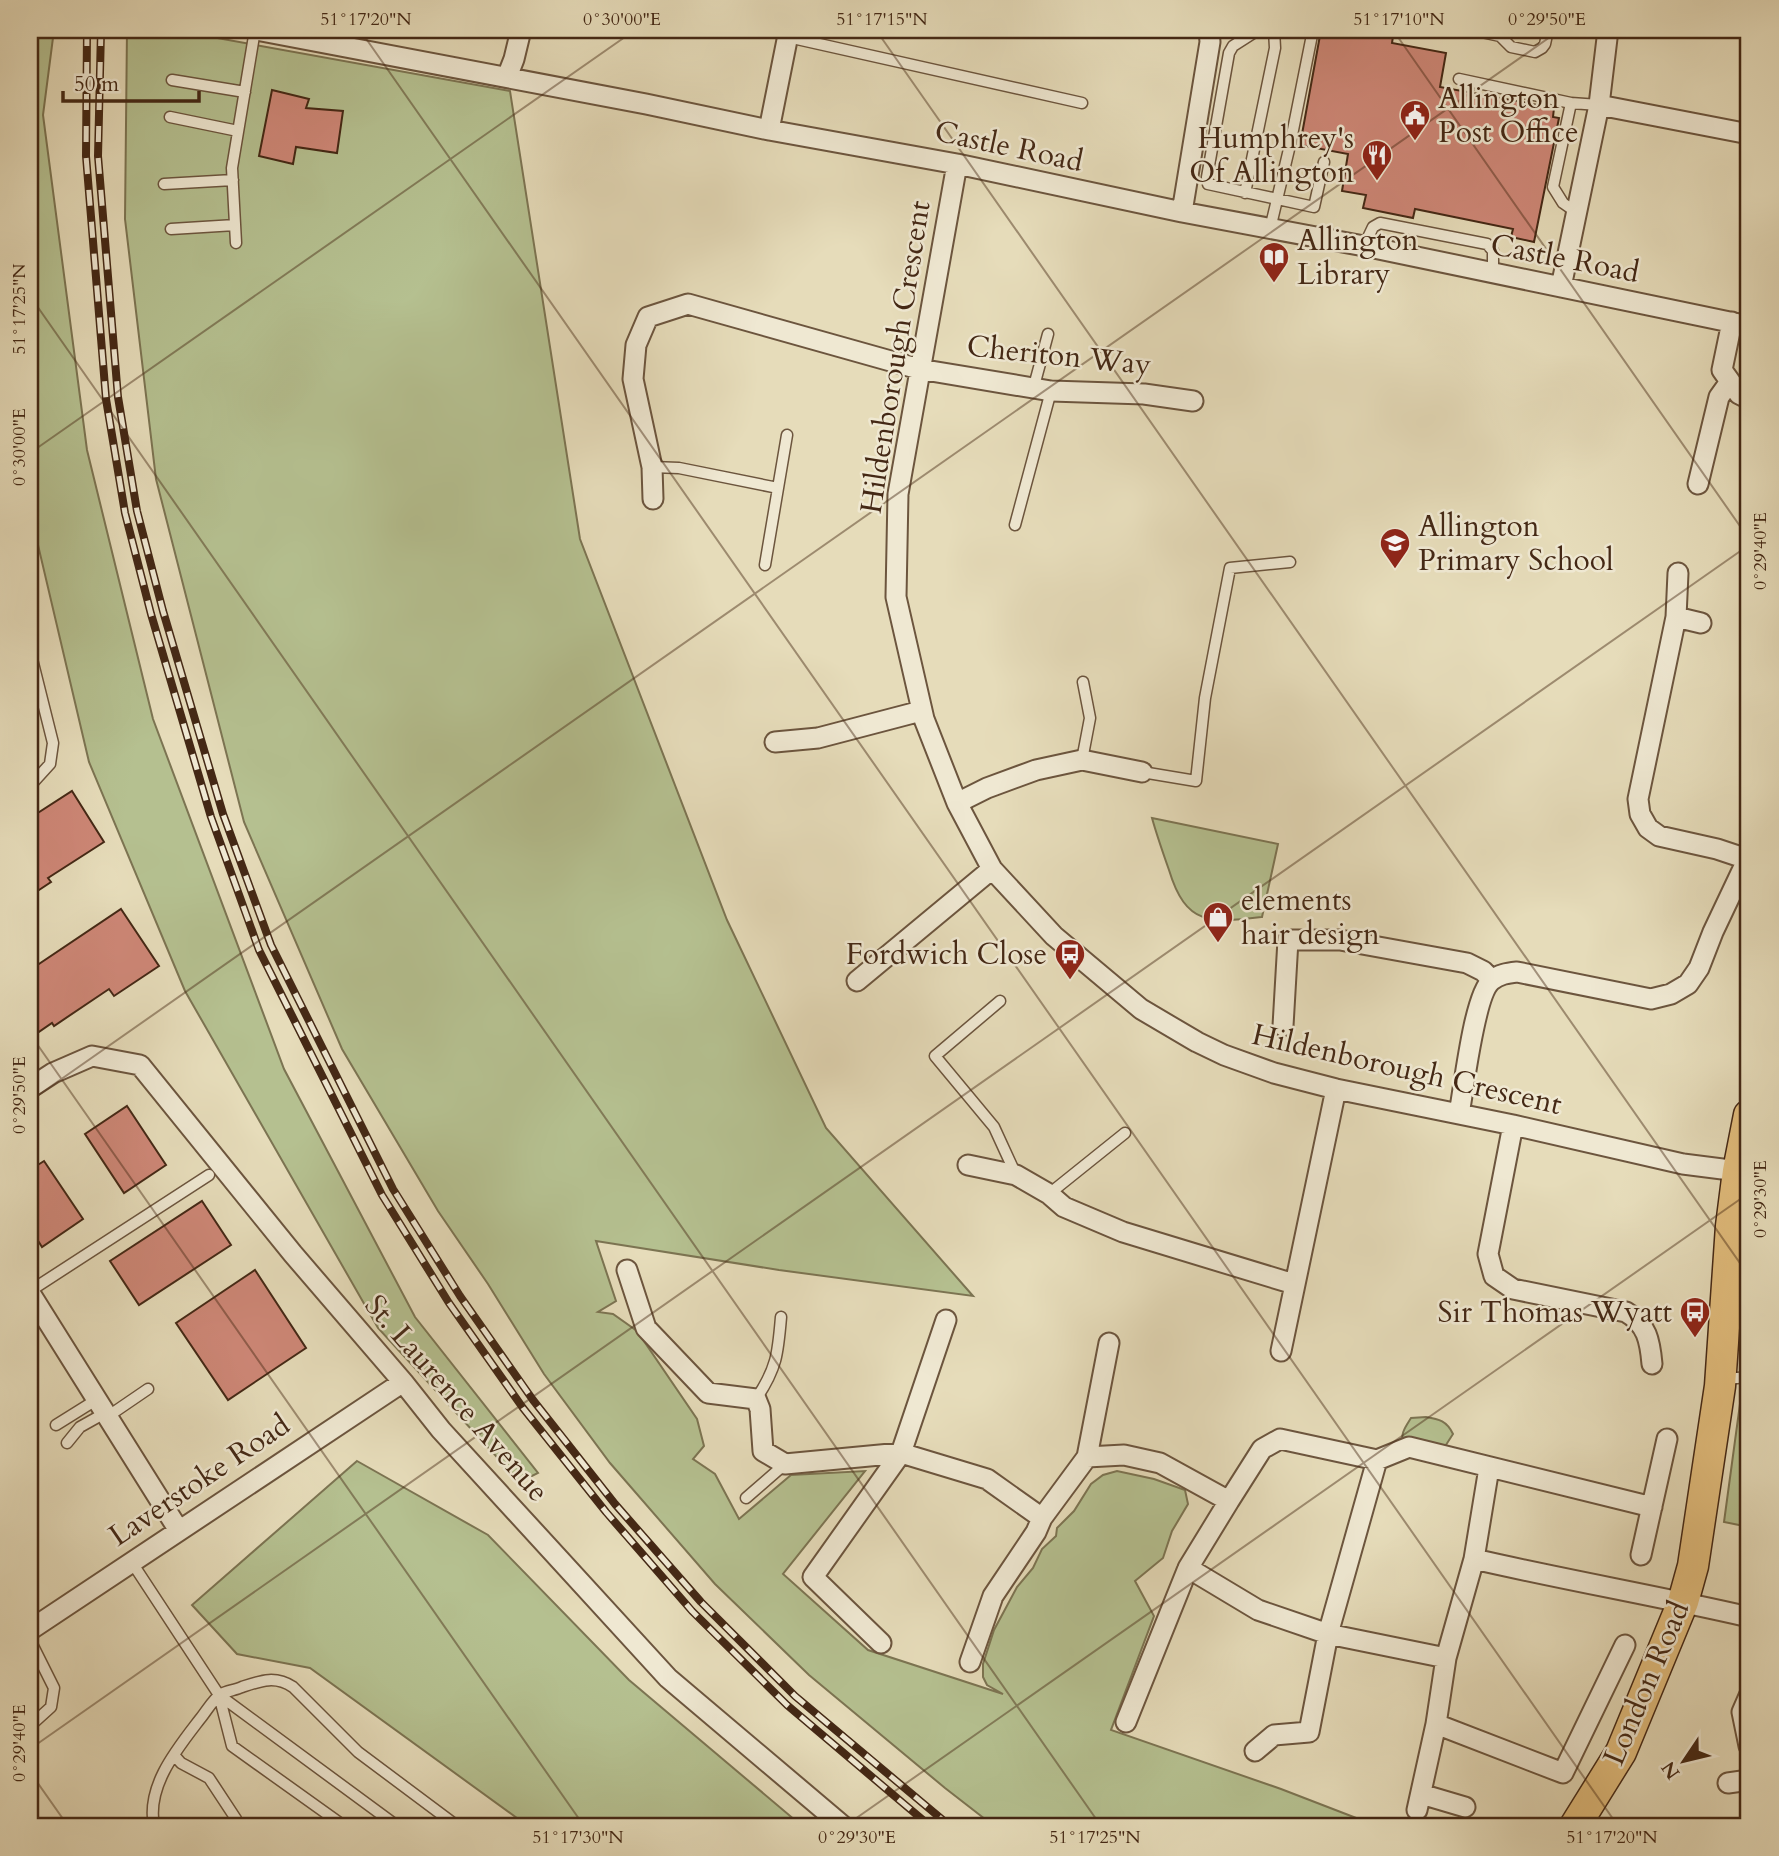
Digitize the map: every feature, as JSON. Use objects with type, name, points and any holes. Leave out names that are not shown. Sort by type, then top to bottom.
[{"type":"main road","name":"London Road","points":[[1575,1826],[1621,1752],[1683,1602],[1693,1566],[1735,1378],[1735,1227],[1738,1171],[1749,1115]]},
{"type":"street","name":"Castle Road","points":[[256,30],[957,164],[1741,324]]},
{"type":"street","points":[[507,77],[521,30]]},
{"type":"street","points":[[1182,212],[1210,42],[1209,30]]},
{"type":"street","points":[[1561,287],[1599,105],[1608,30]]},
{"type":"street","points":[[769,130],[789,33]]},
{"type":"street","points":[[1599,105],[1749,134]]},
{"type":"street","name":"Hildenborough Crescent","points":[[957,164],[898,494],[896,597],[921,711],[957,803],[992,869],[1054,936],[1141,1009],[1224,1055],[1274,1073],[1336,1089],[1513,1125],[1683,1164],[1738,1171]]},
{"type":"street","name":"Cheriton Way","points":[[652,467],[633,379],[636,345],[648,317],[688,304],[919,369],[1042,389],[1144,394],[1193,401]]},
{"type":"street","points":[[1741,324],[1722,370],[1739,394],[1749,399]]},
{"type":"street","points":[[1698,484],[1719,397],[1729,383]]},
{"type":"street","points":[[652,467],[653,499]]},
{"type":"street","points":[[1459,1114],[1480,1000],[1492,980],[1517,972],[1651,999],[1671,994],[1688,984],[1699,968],[1748,857],[1659,836],[1648,828],[1640,814],[1638,799],[1676,617],[1678,573]]},
{"type":"street","points":[[1676,617],[1701,623]]},
{"type":"street","points":[[775,742],[818,738],[921,711]]},
{"type":"street","points":[[957,803],[987,788],[1036,770],[1082,760],[1142,772]]},
{"type":"street","points":[[857,981],[992,869]]},
{"type":"street","points":[[1283,1026],[1288,940],[1340,940],[1468,963],[1483,971],[1492,980]]},
{"type":"street","name":"St. Laurence Avenue","points":[[30,1088],[53,1073],[92,1056],[140,1065],[293,1254],[403,1381],[441,1430],[668,1678],[842,1826]]},
{"type":"street","points":[[1281,1351],[1336,1089]]},
{"type":"street","points":[[1513,1125],[1488,1254],[1494,1276],[1513,1289],[1626,1312],[1635,1317],[1644,1327],[1650,1341],[1652,1364]]},
{"type":"street","points":[[968,1165],[1016,1175],[1049,1194],[1064,1207],[1123,1232],[1294,1284]]},
{"type":"street","points":[[627,1270],[646,1328],[708,1393],[756,1399],[760,1409],[763,1451],[785,1464],[901,1453],[987,1479],[1042,1518]]},
{"type":"street","points":[[30,1292],[178,1529]]},
{"type":"street","points":[[881,1643],[813,1577],[901,1453],[946,1320]]},
{"type":"street","points":[[970,1662],[993,1596],[1036,1532],[1042,1518],[1087,1457],[1109,1343]]},
{"type":"street","name":"Laverstoke Road","points":[[30,1630],[403,1381]]},
{"type":"street","points":[[1126,1722],[1188,1568],[1262,1449],[1280,1439],[1377,1460],[1409,1447],[1651,1507]]},
{"type":"street","points":[[1641,1555],[1667,1439]]},
{"type":"street","points":[[1087,1457],[1124,1455],[1160,1463],[1229,1501]]},
{"type":"street","points":[[1255,1751],[1274,1735],[1310,1732],[1328,1634],[1377,1460]]},
{"type":"street","points":[[1465,1807],[1419,1802],[1436,1724],[1446,1658],[1474,1559],[1489,1468]]},
{"type":"street","points":[[1474,1559],[1749,1618]]},
{"type":"street","points":[[1188,1568],[1258,1610],[1328,1634],[1446,1658]]},
{"type":"street","points":[[1436,1724],[1563,1773],[1625,1645]]},
{"type":"street","points":[[1749,1696],[1742,1712],[1749,1746]]},
{"type":"street","points":[[1728,1783],[1749,1780]]},
{"type":"lane","points":[[236,243],[232,168],[256,30]]},
{"type":"lane","points":[[1258,30],[1233,46],[1229,53],[1208,184],[1314,207],[1324,162]]},
{"type":"lane","points":[[1245,193],[1275,48],[1274,30]]},
{"type":"lane","points":[[1270,229],[1313,30]]},
{"type":"lane","points":[[1472,30],[1500,36],[1511,47],[1535,52],[1545,44],[1548,30]]},
{"type":"lane","points":[[789,33],[1082,103]]},
{"type":"lane","points":[[1459,79],[1571,103],[1599,105]]},
{"type":"lane","points":[[172,80],[245,92]]},
{"type":"lane","points":[[1571,103],[1553,187],[1563,203],[1576,212]]},
{"type":"lane","points":[[170,117],[238,131]]},
{"type":"lane","points":[[164,184],[233,180]]},
{"type":"lane","points":[[1364,247],[1373,227],[1380,223],[1486,244],[1493,251],[1493,274]]},
{"type":"lane","points":[[171,229],[235,225]]},
{"type":"lane","points":[[1015,525],[1042,389],[1048,334]]},
{"type":"lane","points":[[765,565],[787,435]]},
{"type":"lane","points":[[652,467],[679,468],[778,488]]},
{"type":"lane","points":[[1142,772],[1196,781],[1205,698],[1230,568],[1290,562]]},
{"type":"lane","points":[[30,651],[53,743],[50,764],[30,786]]},
{"type":"lane","points":[[1082,760],[1090,719],[1083,682]]},
{"type":"lane","points":[[1000,1001],[935,1056],[994,1127],[1016,1175]]},
{"type":"lane","points":[[1049,1194],[1125,1133]]},
{"type":"lane","points":[[30,1292],[209,1175]]},
{"type":"lane","points":[[756,1399],[778,1359],[781,1317]]},
{"type":"lane","points":[[56,1425],[103,1410],[148,1389]]},
{"type":"lane","points":[[67,1443],[80,1427],[103,1410]]},
{"type":"lane","points":[[746,1498],[785,1464]]},
{"type":"lane","points":[[131,1561],[219,1695],[232,1746],[344,1826]]},
{"type":"lane","points":[[30,1640],[54,1688],[51,1707],[31,1723]]},
{"type":"lane","points":[[154,1826],[153,1803],[159,1783],[174,1755],[219,1695],[268,1679],[288,1684],[358,1752],[457,1826]]},
{"type":"lane","points":[[219,1695],[397,1826]]},
{"type":"lane","points":[[174,1755],[181,1763],[209,1778],[236,1819]]},
{"type":"green space","points":[[30,30],[54,30],[43,115],[87,450],[153,719],[284,1069],[415,1317],[538,1473],[520,1482],[378,1328],[185,991],[89,762],[30,511]]},
{"type":"green space","points":[[127,30],[173,30],[510,91],[580,539],[727,920],[826,1128],[973,1296],[779,1270],[596,1241],[616,1301],[598,1312],[613,1314],[637,1331],[697,1419],[704,1446],[693,1459],[715,1474],[739,1519],[791,1475],[865,1471],[783,1574],[868,1650],[1003,1694],[987,1685],[983,1677],[983,1664],[994,1630],[1017,1587],[1033,1568],[1042,1549],[1056,1536],[1057,1528],[1074,1511],[1091,1484],[1103,1475],[1117,1471],[1154,1479],[1185,1490],[1188,1504],[1172,1531],[1163,1558],[1135,1581],[1154,1616],[1111,1730],[1281,1789],[1377,1826],[994,1826],[809,1675],[715,1584],[610,1463],[544,1374],[488,1284],[438,1211],[342,1049],[244,822],[156,479],[125,219]]},
{"type":"green space","points":[[1152,818],[1278,844],[1262,917],[1214,920],[1192,911],[1183,902],[1176,888]]},
{"type":"green space","points":[[1749,1387],[1749,1472],[1744,1526],[1724,1522],[1742,1389]]},
{"type":"green space","points":[[1426,1417],[1442,1421],[1451,1430],[1453,1434],[1444,1448],[1404,1444],[1403,1434],[1411,1418]]},
{"type":"green space","points":[[357,1461],[488,1535],[629,1680],[802,1826],[528,1826],[310,1668],[237,1654],[192,1605]]},
{"type":"building","points":[[1321,30],[1359,37],[1354,30],[1394,30],[1392,43],[1446,53],[1440,87],[1554,108],[1553,117],[1559,118],[1534,242],[1511,237],[1513,229],[1415,209],[1413,218],[1363,208],[1366,195],[1342,191],[1348,154],[1300,145]]},
{"type":"building","points":[[272,90],[309,99],[306,108],[343,111],[337,153],[296,147],[293,164],[259,156]]},
{"type":"building","points":[[72,791],[104,842],[48,878],[51,882],[30,896],[30,818]]},
{"type":"building","points":[[121,909],[159,966],[114,996],[109,989],[54,1026],[52,1023],[30,1038],[30,970]]},
{"type":"building","points":[[127,1106],[166,1165],[124,1193],[85,1134]]},
{"type":"building","points":[[44,1161],[83,1219],[42,1247],[30,1228],[30,1170]]},
{"type":"building","points":[[202,1201],[231,1245],[139,1305],[110,1261]]},
{"type":"building","points":[[255,1270],[306,1348],[228,1400],[176,1323]]},
{"type":"railway","points":[[87,30],[86,156],[106,399],[125,513],[151,614],[211,817],[259,950],[382,1195],[449,1303],[523,1408],[606,1512],[692,1611],[787,1705],[930,1826]]},
{"type":"railway","points":[[101,30],[98,156],[118,397],[137,511],[163,611],[223,814],[271,945],[393,1189],[460,1296],[533,1400],[615,1504],[701,1602],[795,1696],[950,1826]]},
{"type":"place","name":"Allington Post Office","points":[[1415,142]]},
{"type":"place","name":"Humphrey's Of Allington","points":[[1377,182]]},
{"type":"place","name":"Allington Library","points":[[1274,284]]},
{"type":"place","name":"Allington Primary School","points":[[1395,570]]},
{"type":"place","name":"elements hair design","points":[[1218,944]]},
{"type":"place","name":"Fordwich Close","points":[[1070,981]]},
{"type":"place","name":"Sir Thomas Wyatt","points":[[1695,1339]]}]
